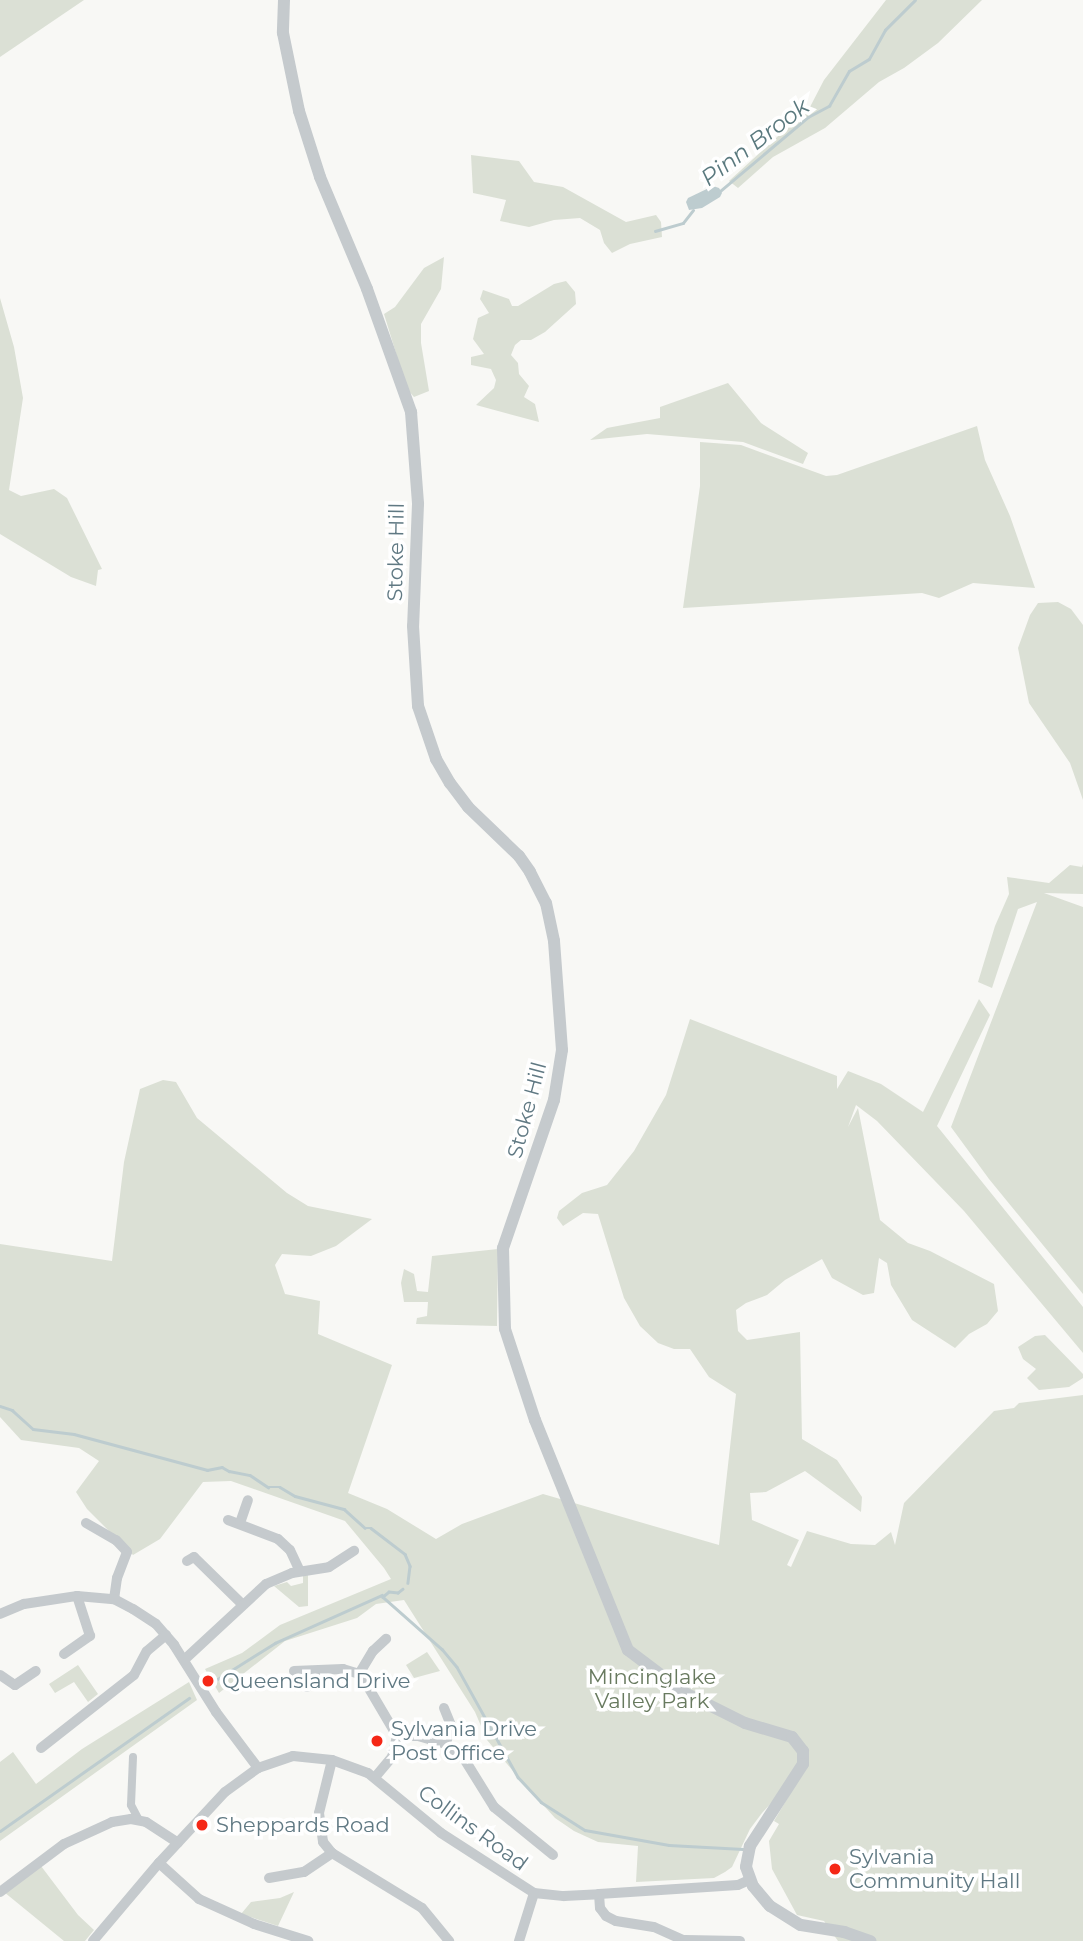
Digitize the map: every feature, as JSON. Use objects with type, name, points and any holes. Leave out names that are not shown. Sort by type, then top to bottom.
[{"type":"street","name":"Stoke Hill","points":[[284,0],[283,33],[299,111],[320,177],[367,289],[411,412],[418,504],[413,626],[418,706],[436,759],[450,783],[468,807],[519,856],[530,872],[546,903],[554,941],[562,1050],[554,1100],[503,1248],[505,1329],[535,1420],[628,1650],[685,1693],[745,1723],[792,1737],[803,1751],[803,1764],[748,1850],[749,1880]]},
{"type":"street","points":[[248,1500],[234,1521],[283,1543],[293,1555],[300,1572]]},
{"type":"street","points":[[86,1523],[116,1540],[127,1552],[117,1578],[114,1599]]},
{"type":"street","points":[[201,1545],[190,1559],[242,1604]]},
{"type":"street","points":[[184,1660],[210,1639],[242,1604],[266,1584],[300,1572],[329,1567],[354,1551]]},
{"type":"street","points":[[64,1654],[90,1636],[77,1596]]},
{"type":"street","points":[[0,1614],[24,1604],[77,1596],[114,1599],[148,1618],[166,1635],[216,1712],[258,1768]]},
{"type":"street","points":[[41,1748],[134,1675],[147,1651],[166,1635]]},
{"type":"street","points":[[359,1674],[385,1645]]},
{"type":"street","points":[[307,1687],[300,1671],[343,1669],[359,1674],[397,1736],[392,1757],[375,1777]]},
{"type":"street","points":[[0,1675],[15,1685],[36,1671]]},
{"type":"street","points":[[444,1708],[451,1725],[446,1744]]},
{"type":"street","points":[[397,1736],[418,1736],[446,1744],[463,1757],[495,1807],[553,1855]]},
{"type":"street","name":"Collins Road","points":[[93,1941],[159,1863],[225,1792],[258,1768],[293,1756],[353,1765],[375,1777],[441,1833],[534,1893],[564,1896],[599,1894],[738,1885],[749,1880]]},
{"type":"street","points":[[122,1820],[131,1805],[133,1757]]},
{"type":"street","points":[[332,1760],[319,1824],[323,1842],[332,1853],[422,1908],[442,1939]]},
{"type":"street","points":[[131,1805],[139,1820]]},
{"type":"street","points":[[0,1892],[64,1844],[94,1827],[122,1820],[139,1820],[178,1843]]},
{"type":"street","points":[[269,1878],[304,1872],[332,1853]]},
{"type":"street","points":[[159,1863],[200,1899],[254,1924],[308,1941]]},
{"type":"street","points":[[749,1880],[770,1906],[793,1920],[870,1941]]},
{"type":"street","points":[[519,1941],[534,1893]]},
{"type":"street","points":[[599,1894],[600,1908],[606,1916],[617,1922],[654,1927],[686,1940],[740,1941]]},
{"type":"green space","points":[[0,0],[84,0],[0,57]]},
{"type":"green space","points":[[886,0],[982,0],[938,43],[904,68],[879,82],[825,128],[773,157],[738,188],[729,181],[810,107],[824,80]]},
{"type":"green space","points":[[471,155],[519,161],[534,182],[563,187],[626,222],[656,215],[661,222],[662,237],[630,244],[612,253],[604,243],[600,230],[580,218],[554,220],[529,227],[500,221],[506,200],[473,193]]},
{"type":"green space","points":[[444,257],[441,289],[421,324],[421,343],[429,391],[414,397],[407,389],[384,314],[395,307],[424,268]]},
{"type":"green space","points":[[566,281],[575,292],[576,304],[545,332],[531,340],[521,340],[515,345],[511,355],[518,363],[519,374],[529,386],[524,397],[535,404],[539,422],[476,405],[494,388],[496,380],[491,369],[471,365],[471,357],[484,354],[473,339],[478,318],[489,313],[480,299],[483,290],[509,299],[512,306],[518,306],[554,284]]},
{"type":"green space","points":[[0,298],[14,347],[23,398],[9,490],[21,496],[54,489],[67,498],[102,569],[98,570],[96,586],[71,577],[0,534]]},
{"type":"green space","points":[[728,383],[761,423],[808,453],[803,464],[743,442],[647,434],[590,440],[607,428],[660,418],[660,407]]},
{"type":"green space","points":[[977,426],[985,460],[1010,516],[1035,588],[973,583],[939,598],[922,593],[683,608],[700,486],[700,442],[741,445],[826,476],[837,475]]},
{"type":"green space","points":[[1058,602],[1071,609],[1083,625],[1083,800],[1070,763],[1029,703],[1018,648],[1030,615],[1038,603]]},
{"type":"green space","points":[[1083,864],[1083,894],[1044,893],[1083,907],[1083,1294],[989,1179],[951,1127],[1037,902],[1018,909],[992,988],[978,982],[995,926],[1009,894],[1007,877],[1049,883],[1070,865],[1082,867]]},
{"type":"green space","name":"Mincinglake Valley Park","points":[[979,999],[990,1015],[937,1126],[1083,1307],[1083,1353],[964,1211],[877,1121],[856,1105],[848,1127],[858,1108],[880,1220],[908,1243],[930,1251],[994,1284],[998,1311],[987,1324],[969,1334],[955,1348],[912,1320],[891,1285],[887,1263],[879,1258],[874,1293],[863,1295],[832,1278],[822,1259],[785,1280],[767,1295],[736,1310],[738,1331],[747,1340],[800,1332],[802,1439],[837,1460],[862,1497],[861,1512],[805,1471],[766,1492],[750,1493],[752,1520],[799,1540],[787,1565],[791,1567],[807,1531],[851,1544],[875,1545],[891,1532],[895,1545],[904,1503],[994,1411],[1014,1408],[1019,1403],[1083,1395],[1083,1941],[838,1941],[824,1921],[797,1915],[772,1869],[769,1841],[779,1824],[774,1821],[809,1762],[762,1813],[750,1829],[732,1867],[725,1872],[714,1878],[636,1882],[638,1846],[598,1842],[555,1818],[487,1740],[475,1712],[404,1600],[376,1604],[357,1618],[285,1641],[219,1693],[205,1669],[242,1653],[280,1625],[391,1579],[384,1568],[345,1521],[231,1481],[203,1482],[160,1539],[133,1555],[87,1509],[76,1492],[99,1461],[79,1448],[21,1440],[0,1417],[0,1244],[112,1261],[124,1162],[140,1089],[163,1080],[176,1082],[197,1118],[287,1193],[308,1206],[372,1219],[336,1246],[311,1256],[282,1254],[275,1265],[285,1294],[320,1301],[318,1334],[392,1365],[348,1493],[387,1509],[436,1539],[462,1524],[543,1494],[719,1545],[736,1394],[709,1377],[690,1349],[674,1349],[658,1343],[640,1326],[624,1298],[598,1214],[583,1213],[563,1226],[557,1218],[559,1211],[582,1193],[607,1185],[634,1151],[666,1095],[690,1019],[837,1076],[837,1089],[848,1071],[881,1084],[923,1112]]},
{"type":"green space","points":[[498,1249],[497,1326],[416,1324],[417,1318],[427,1316],[428,1302],[404,1302],[401,1283],[404,1269],[414,1274],[417,1291],[428,1292],[432,1256]]},
{"type":"green space","points":[[1045,1335],[1083,1374],[1083,1378],[1069,1387],[1039,1390],[1027,1378],[1036,1369],[1023,1359],[1018,1347],[1035,1336]]},
{"type":"green space","points":[[308,1574],[308,1606],[299,1607],[274,1586],[287,1582],[291,1586],[303,1583],[303,1576]]},
{"type":"green space","points":[[427,1652],[440,1671],[414,1678],[406,1665]]},
{"type":"green space","points":[[78,1665],[98,1694],[88,1702],[74,1682],[55,1693],[49,1684]]},
{"type":"green space","points":[[189,1682],[197,1700],[0,1841],[0,1762],[13,1752],[36,1784],[82,1749]]},
{"type":"green space","points":[[41,1866],[78,1915],[94,1930],[85,1941],[64,1941],[4,1892]]},
{"type":"green space","points":[[294,1892],[278,1926],[241,1914],[251,1902],[280,1898]]},
{"type":"shaded area","points":[[713,186],[719,188],[722,193],[720,197],[702,208],[689,210],[686,202],[688,198]]},
{"type":"waterway","name":"Pinn Brook","points":[[719,192],[808,117],[829,106],[849,71],[869,59],[885,30],[915,0]]},
{"type":"waterway","name":"Pinn Brook","points":[[655,231],[683,223],[693,210]]},
{"type":"waterway","points":[[0,1406],[12,1410],[33,1429],[74,1434],[207,1470],[222,1467],[250,1475],[268,1487],[280,1487],[295,1496],[344,1509],[365,1528],[371,1528],[405,1554],[410,1566],[408,1583]]},
{"type":"waterway","points":[[403,1589],[398,1593],[389,1592],[383,1597],[442,1649],[457,1667],[518,1777],[541,1802],[585,1830],[669,1845],[743,1849]]},
{"type":"waterway","points":[[208,1685],[275,1643],[382,1595]]},
{"type":"waterway","points":[[0,1831],[189,1698]]},
{"type":"place","name":"Queensland Drive","points":[[208,1681]]},
{"type":"place","name":"Sylvania Drive Post Office","points":[[377,1741]]},
{"type":"place","name":"Sheppards Road","points":[[202,1825]]},
{"type":"place","name":"Sylvania Community Hall","points":[[835,1869]]}]
